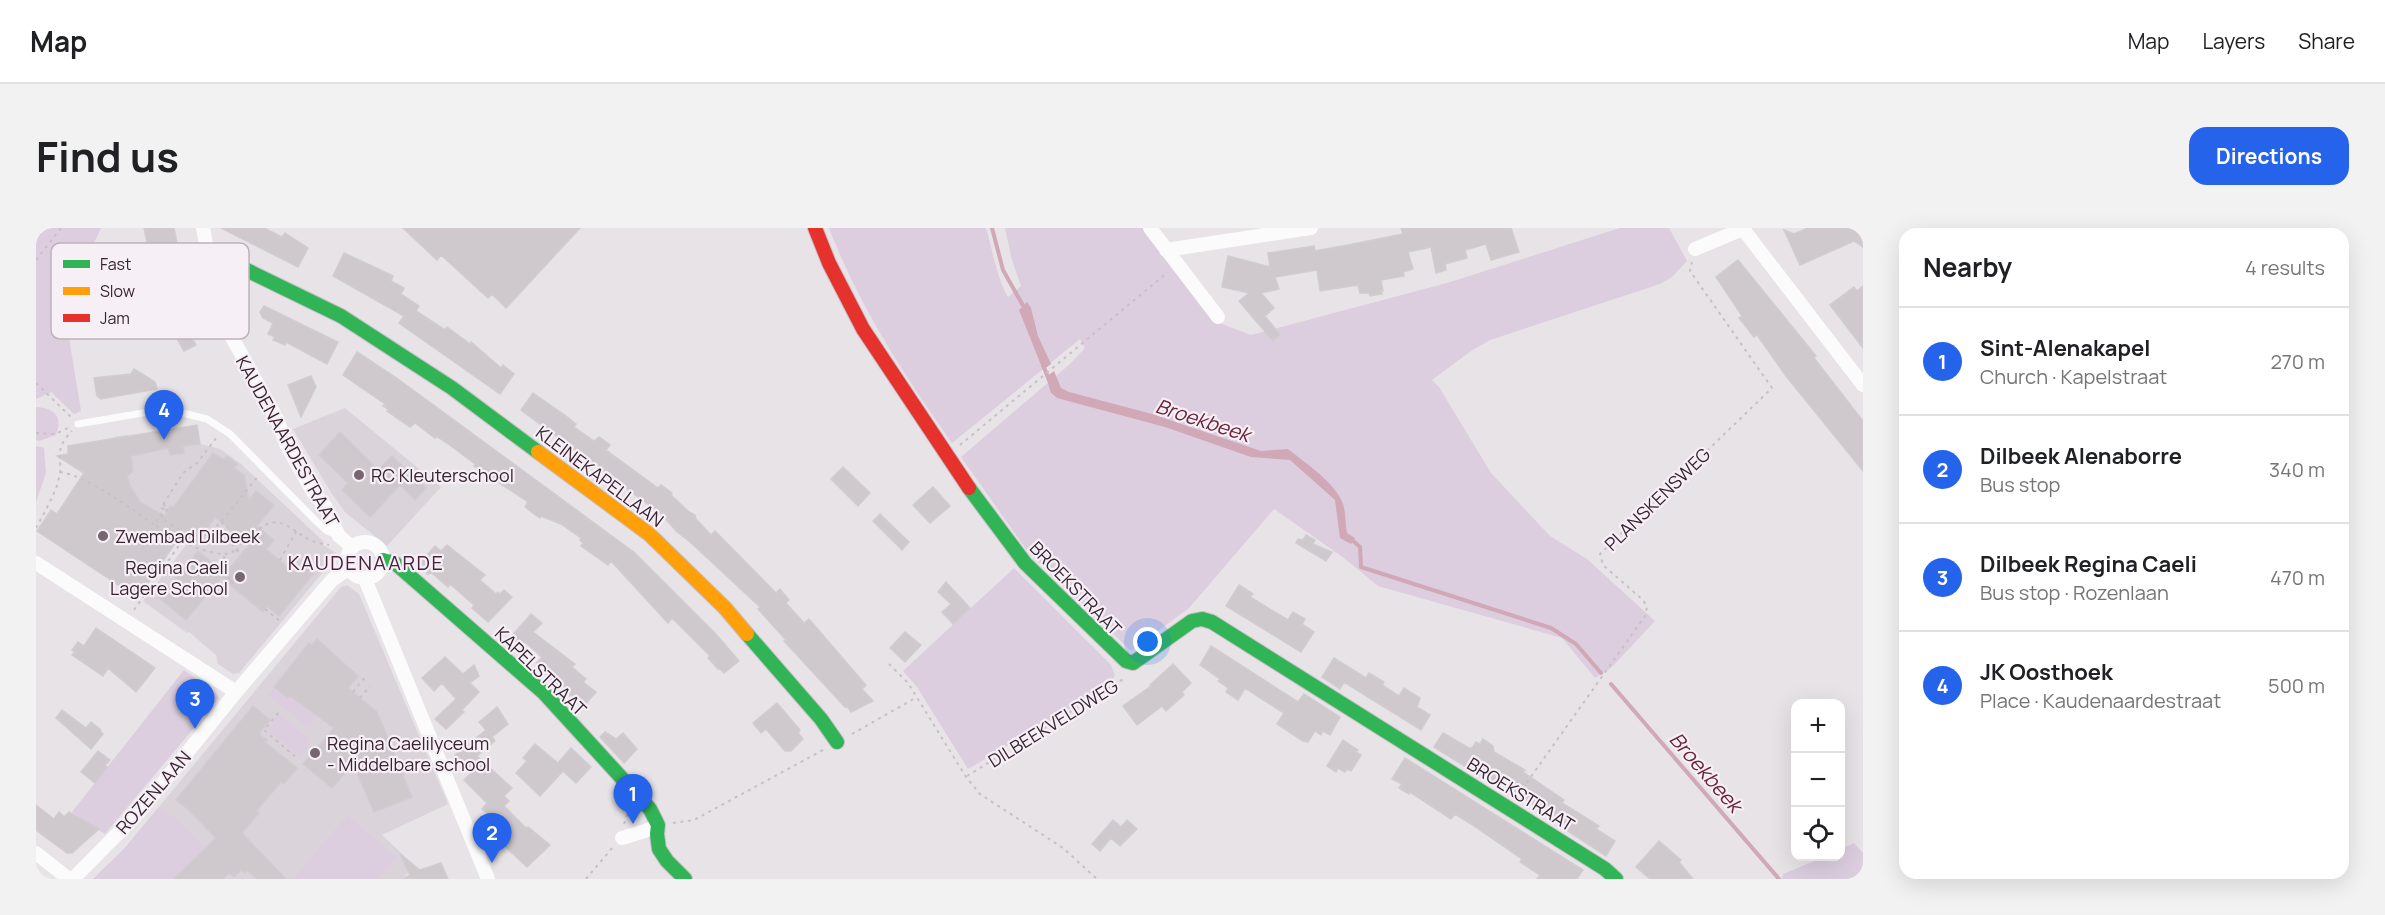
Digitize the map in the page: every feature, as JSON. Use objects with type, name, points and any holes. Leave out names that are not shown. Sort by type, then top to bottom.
[{"type":"street","name":"KAUDENAARDESTRAAT","points":[[203,228],[206,243]]},
{"type":"street","name":"BROEKSTRAAT","points":[[815,228],[863,329],[985,510],[1025,563],[1107,646],[1126,661],[1133,663],[1192,621],[1207,620],[1509,807],[1605,868],[1616,879]]},
{"type":"street","points":[[1150,228],[1218,317]]},
{"type":"street","points":[[1166,250],[1311,228]]},
{"type":"street","points":[[1695,249],[1744,229],[1863,384]]},
{"type":"street","name":"KLEINEKAPELLAAN","points":[[249,271],[341,316],[452,388],[649,534],[725,608],[821,719],[837,742]]},
{"type":"street","name":"KAUDENAARDESTRAAT","points":[[233,339],[277,419],[286,444],[313,492],[325,506],[343,543]]},
{"type":"street","points":[[343,543],[374,544],[383,560],[376,575],[365,579],[355,576],[348,569],[343,543]]},
{"type":"street","name":"KAPELSTRAAT","points":[[383,560],[396,564],[544,693],[643,801],[658,825],[655,837],[660,852],[685,879]]},
{"type":"street","points":[[36,563],[236,692]]},
{"type":"street","name":"ROZENLAAN","points":[[73,879],[140,811],[236,692],[332,580],[348,569]]},
{"type":"street","points":[[365,579],[488,879]]},
{"type":"street","points":[[622,838],[658,825]]},
{"type":"street","points":[[36,853],[69,879]]},
{"type":"lane","points":[[78,424],[166,409],[207,419],[223,430],[317,522],[343,543]]},
{"type":"path","points":[[36,260],[61,228]]},
{"type":"path","name":"PLANSKENSWEG","points":[[1509,807],[1645,616],[1647,607],[1643,600],[1603,565],[1600,554],[1772,388],[1690,271],[1695,249]]},
{"type":"path","points":[[947,455],[1177,265]]},
{"type":"path","points":[[36,383],[78,424]]},
{"type":"path","points":[[36,433],[55,434],[78,424]]},
{"type":"path","points":[[36,528],[58,482],[59,447],[78,424]]},
{"type":"path","points":[[156,526],[164,509],[161,508],[163,504],[183,473],[197,463],[223,430]]},
{"type":"path","points":[[59,472],[80,479],[192,547],[224,556],[232,553],[243,541],[221,522]]},
{"type":"path","points":[[202,540],[221,522],[250,486]]},
{"type":"path","points":[[163,504],[168,508],[161,518],[198,542],[217,532],[223,533],[232,539],[235,550]]},
{"type":"path","points":[[259,529],[278,523],[297,530],[310,540],[343,543]]},
{"type":"path","points":[[280,560],[297,530]]},
{"type":"path","points":[[126,621],[182,541]]},
{"type":"path","points":[[235,550],[243,552]]},
{"type":"path","points":[[224,556],[225,571],[236,585]]},
{"type":"path","points":[[215,585],[220,589],[229,579]]},
{"type":"path","points":[[265,609],[277,618]]},
{"type":"path","name":"DILBEEKVELDWEG","points":[[966,777],[1115,686],[1125,678],[1133,663]]},
{"type":"path","points":[[889,664],[908,683],[966,777],[980,794],[1063,848],[1097,879]]},
{"type":"path","points":[[353,692],[366,676]]},
{"type":"path","points":[[360,698],[370,686]]},
{"type":"path","points":[[658,825],[694,820],[917,697]]},
{"type":"path","points":[[278,713],[264,730],[298,759]]},
{"type":"shaded area","points":[[36,228],[101,228],[94,243],[51,243],[51,339],[69,339],[81,411],[74,414],[51,392],[36,399]]},
{"type":"shaded area","points":[[829,228],[986,228],[998,272],[1008,297],[1021,286],[1005,228],[1146,228],[1214,321],[1251,335],[1447,283],[1620,228],[1669,228],[1687,261],[1672,277],[1660,284],[1490,340],[1432,380],[1439,387],[1491,473],[1550,536],[1587,559],[1655,621],[1611,668],[1595,678],[1562,638],[1378,586],[1344,558],[1274,509],[1189,608],[1131,651],[1028,552],[961,457],[1070,364],[1085,348],[1080,339],[952,443],[917,392],[868,312]]},
{"type":"shaded area","points":[[1027,302],[1031,308],[1038,336],[1051,364],[1043,370],[1019,310]]},
{"type":"shaded area","points":[[1054,371],[1061,388],[1069,392],[1152,414],[1261,451],[1288,449],[1334,488],[1343,504],[1347,533],[1355,538],[1351,544],[1340,538],[1335,500],[1290,460],[1251,457],[1165,427],[1057,398],[1051,393],[1046,377]]},
{"type":"shaded area","points":[[36,407],[48,409],[56,415],[58,429],[56,435],[36,440]]},
{"type":"shaded area","points":[[345,408],[441,487],[387,546],[345,512],[293,429]]},
{"type":"shaded area","name":"Regina Caeli Lagere School","points":[[127,435],[131,456],[168,448],[184,453],[183,446],[200,444],[220,449],[241,464],[324,542],[323,545],[338,554],[239,673],[233,674],[218,664],[216,655],[189,632],[187,633],[143,601],[189,541],[121,498],[114,437]]},
{"type":"shaded area","points":[[36,446],[44,448],[46,473],[36,502]]},
{"type":"shaded area","points":[[1014,568],[1111,665],[1115,676],[1106,686],[968,769],[917,687],[903,671]]},
{"type":"shaded area","name":"Regina Caelilyceum - Middelbare school","points":[[347,585],[359,594],[448,804],[382,835],[415,866],[402,879],[93,879],[124,849],[341,587]]},
{"type":"shaded area","points":[[184,670],[215,692],[219,698],[105,834],[72,812]]},
{"type":"shaded area","points":[[274,687],[288,698],[290,696],[311,713],[323,699],[321,711],[312,723],[304,725],[268,695]]},
{"type":"shaded area","points":[[279,714],[309,739],[308,746],[300,757],[267,730]]},
{"type":"shaded area","points":[[158,808],[174,817],[206,847],[174,879],[93,879],[124,849]]},
{"type":"shaded area","points":[[347,815],[397,857],[378,879],[293,879]]},
{"type":"shaded area","points":[[1854,843],[1863,853],[1863,879],[1782,879],[1783,874],[1814,861],[1845,861],[1845,847]]},
{"type":"building","points":[[144,228],[174,228],[177,243],[147,243]]},
{"type":"building","points":[[221,228],[264,228],[282,237],[285,233],[308,248],[298,267]]},
{"type":"building","points":[[403,228],[580,228],[506,308],[492,294],[488,298],[441,255],[437,260]]},
{"type":"building","points":[[1401,228],[1511,228],[1519,252],[1491,260],[1486,244],[1465,250],[1467,258],[1445,264],[1446,270],[1436,273],[1431,247],[1408,252],[1413,269],[1403,272],[1404,276],[1381,280],[1382,294],[1370,296],[1369,293],[1360,293],[1358,285],[1320,291],[1317,270],[1275,277],[1279,289],[1261,293],[1274,308],[1265,316],[1280,335],[1273,341],[1239,301],[1249,293],[1222,287],[1228,256],[1270,267],[1268,253],[1314,246],[1315,251],[1353,244],[1403,234]]},
{"type":"building","points":[[1808,228],[1863,228],[1863,247],[1854,241],[1800,265],[1784,230],[1794,234]]},
{"type":"building","points":[[344,253],[393,276],[391,281],[404,288],[401,294],[419,306],[416,311],[445,330],[447,327],[470,344],[471,342],[501,368],[503,365],[514,374],[500,394],[399,323],[404,316],[333,276]]},
{"type":"building","points":[[1738,260],[1816,356],[1814,358],[1863,421],[1863,471],[1786,376],[1757,335],[1754,337],[1739,318],[1742,316],[1716,277]]},
{"type":"building","points":[[1863,286],[1863,348],[1830,305],[1854,287],[1857,291]]},
{"type":"building","points":[[264,306],[338,342],[327,364],[286,342],[285,345],[273,340],[275,337],[268,334],[273,323],[263,318],[260,312]]},
{"type":"building","points":[[177,339],[192,339],[196,345],[184,351]]},
{"type":"building","points":[[357,352],[398,379],[635,553],[715,633],[739,661],[724,673],[718,669],[708,658],[710,656],[672,618],[668,623],[611,561],[608,565],[581,546],[583,543],[581,538],[561,524],[534,514],[525,507],[528,502],[474,466],[475,464],[447,443],[436,436],[435,438],[415,423],[410,427],[387,411],[389,410],[383,406],[385,404],[343,375]]},
{"type":"building","points":[[134,369],[155,382],[157,389],[101,399],[97,396],[94,378],[131,374]]},
{"type":"building","points":[[311,376],[316,387],[301,417],[288,385]]},
{"type":"building","points":[[533,393],[566,416],[576,424],[574,427],[594,441],[599,437],[610,445],[606,450],[658,488],[661,485],[672,493],[671,495],[695,515],[711,535],[715,531],[776,593],[780,589],[789,600],[786,603],[804,623],[809,619],[866,685],[862,689],[873,701],[851,712],[847,706],[845,707],[784,641],[786,640],[758,609],[760,607],[677,532],[661,514],[521,410]]},
{"type":"building","points":[[197,425],[200,444],[183,446],[184,453],[170,455],[168,448],[131,456],[133,471],[127,476],[130,486],[140,502],[164,516],[171,506],[173,508],[213,453],[224,460],[227,456],[237,464],[234,468],[244,475],[249,500],[256,491],[274,505],[257,526],[274,540],[266,549],[295,573],[303,564],[314,573],[279,616],[267,606],[263,612],[222,578],[249,545],[215,517],[198,540],[184,530],[138,598],[37,531],[51,510],[57,514],[84,473],[57,456],[68,454],[68,446]]},
{"type":"building","name":"RC Kleuterschool","points":[[340,432],[378,470],[392,456],[426,488],[415,500],[400,485],[370,517],[342,490],[348,483],[319,455]]},
{"type":"building","points":[[843,467],[870,493],[858,506],[831,479]]},
{"type":"building","points":[[933,487],[950,506],[930,523],[913,505]]},
{"type":"building","points":[[880,514],[909,542],[902,550],[873,521]]},
{"type":"building","points":[[1306,535],[1315,540],[1313,544],[1332,552],[1326,561],[1296,543],[1298,539],[1303,540]]},
{"type":"building","points":[[447,545],[485,575],[480,580],[496,594],[504,590],[512,597],[488,622],[472,608],[474,605],[450,584],[448,587],[432,573],[427,574],[426,568],[420,563],[435,546],[441,551]]},
{"type":"building","points":[[198,551],[225,573],[186,620],[159,598]]},
{"type":"building","points":[[946,582],[970,608],[953,624],[942,612],[951,604],[938,592]]},
{"type":"building","points":[[1239,585],[1253,594],[1250,597],[1288,620],[1293,612],[1305,619],[1302,624],[1314,632],[1301,652],[1226,606]]},
{"type":"building","points":[[531,614],[542,623],[533,632],[575,664],[572,667],[586,679],[583,682],[596,692],[583,707],[539,668],[541,666],[537,663],[542,657],[525,642],[521,646],[511,637]]},
{"type":"building","points":[[96,628],[155,668],[136,692],[108,668],[103,676],[72,655],[75,652],[72,650],[78,642],[84,646]]},
{"type":"building","points":[[905,632],[921,645],[905,662],[890,648]]},
{"type":"building","points":[[317,639],[358,676],[348,688],[377,712],[412,797],[374,812],[353,764],[332,788],[303,764],[334,728],[274,687],[309,643],[312,645]]},
{"type":"building","points":[[1211,646],[1298,702],[1304,694],[1340,717],[1330,735],[1323,731],[1321,735],[1315,731],[1308,742],[1303,741],[1277,724],[1284,713],[1245,688],[1238,700],[1226,692],[1228,688],[1218,681],[1220,679],[1200,665]]},
{"type":"building","points":[[445,657],[463,674],[474,665],[479,676],[470,683],[479,692],[462,710],[464,712],[446,729],[435,719],[456,699],[442,683],[434,691],[422,678]]},
{"type":"building","points":[[1334,658],[1366,678],[1369,673],[1384,682],[1382,685],[1399,696],[1404,688],[1420,698],[1417,707],[1430,715],[1421,730],[1344,682],[1340,689],[1322,677]]},
{"type":"building","points":[[1173,664],[1191,683],[1182,692],[1184,695],[1166,711],[1162,706],[1137,725],[1123,706],[1151,686]]},
{"type":"building","points":[[777,703],[800,730],[798,733],[803,739],[791,751],[785,751],[766,729],[761,733],[753,723]]},
{"type":"building","points":[[253,706],[270,720],[260,735],[267,740],[265,742],[297,768],[284,784],[281,782],[256,811],[259,813],[242,833],[286,879],[257,879],[247,870],[245,873],[241,870],[234,877],[229,873],[222,879],[174,879],[216,838],[176,800]]},
{"type":"building","points":[[497,707],[508,724],[492,737],[495,741],[477,756],[512,788],[504,796],[509,801],[504,806],[526,828],[528,827],[550,845],[527,867],[496,838],[491,844],[481,834],[494,820],[482,809],[487,803],[464,780],[471,773],[455,755],[486,730],[479,722]]},
{"type":"building","points":[[62,710],[86,728],[91,722],[101,730],[103,734],[91,749],[56,718]]},
{"type":"building","points":[[605,732],[616,739],[623,733],[637,749],[624,763],[600,737]]},
{"type":"building","points":[[1443,733],[1469,748],[1472,748],[1476,742],[1480,744],[1483,739],[1493,746],[1494,752],[1525,770],[1523,772],[1564,800],[1562,803],[1599,826],[1596,829],[1615,841],[1606,856],[1560,826],[1512,790],[1509,794],[1434,747]]},
{"type":"building","points":[[1343,740],[1358,750],[1356,752],[1361,755],[1351,771],[1347,769],[1345,772],[1338,768],[1336,772],[1327,766]]},
{"type":"building","points":[[535,744],[558,763],[571,748],[591,767],[576,783],[563,771],[540,796],[516,773],[527,761],[523,758]]},
{"type":"building","points":[[98,751],[110,760],[95,783],[81,772]]},
{"type":"building","points":[[1405,758],[1583,870],[1577,879],[1537,879],[1540,875],[1520,862],[1522,859],[1471,824],[1455,814],[1451,819],[1410,792],[1409,794],[1399,788],[1402,784],[1392,779]]},
{"type":"building","points":[[36,805],[54,819],[59,812],[64,817],[69,812],[99,829],[72,853],[67,853],[36,830]]},
{"type":"building","points":[[1113,820],[1121,827],[1127,820],[1137,829],[1120,846],[1111,838],[1100,851],[1092,844]]},
{"type":"building","points":[[1659,841],[1681,860],[1679,862],[1693,879],[1650,879],[1636,867]]},
{"type":"building","points":[[400,854],[420,870],[441,863],[448,879],[403,879],[410,875]]},
{"type":"waterway","name":"Broekbeek","points":[[992,228],[1003,270],[1025,309]]},
{"type":"waterway","name":"Broekbeek","points":[[1043,365],[1049,380]]},
{"type":"waterway","name":"Broekbeek","points":[[1350,538],[1360,547],[1361,567],[1551,628],[1576,644],[1601,673]]},
{"type":"waterway","name":"Broekbeek","points":[[1611,684],[1779,879]]},
{"type":"traffic: fast","points":[[249,271],[341,316],[452,388],[538,452]]},
{"type":"traffic: fast","points":[[969,488],[1025,563],[1126,661],[1133,663],[1192,621],[1202,619],[1212,622],[1605,869],[1616,879]]},
{"type":"traffic: fast","points":[[383,560],[396,564],[544,693],[650,809],[658,825],[659,849],[667,861],[685,879]]},
{"type":"traffic: fast","points":[[747,634],[821,719],[837,742]]},
{"type":"traffic: slow","points":[[538,452],[649,534],[725,608],[747,634]]},
{"type":"traffic: jam","points":[[815,228],[829,263],[863,329],[969,488]]},
{"type":"place","name":"JK Oosthoek","points":[[164,440]]},
{"type":"place","name":"RC Kleuterschool","points":[[359,475]]},
{"type":"place","name":"Zwembad Dilbeek","points":[[103,536]]},
{"type":"place","name":"Regina Caeli Lagere School","points":[[240,577]]},
{"type":"place","name":"Dilbeek Regina Caeli","points":[[195,729]]},
{"type":"place","name":"Regina Caelilyceum - Middelbare school","points":[[315,753]]},
{"type":"place","name":"Sint-Alenakapel","points":[[633,824]]},
{"type":"place","name":"Dilbeek Alenaborre","points":[[492,863]]},
{"type":"district","name":"KAUDENAARDE","points":[[366,562]]}]
